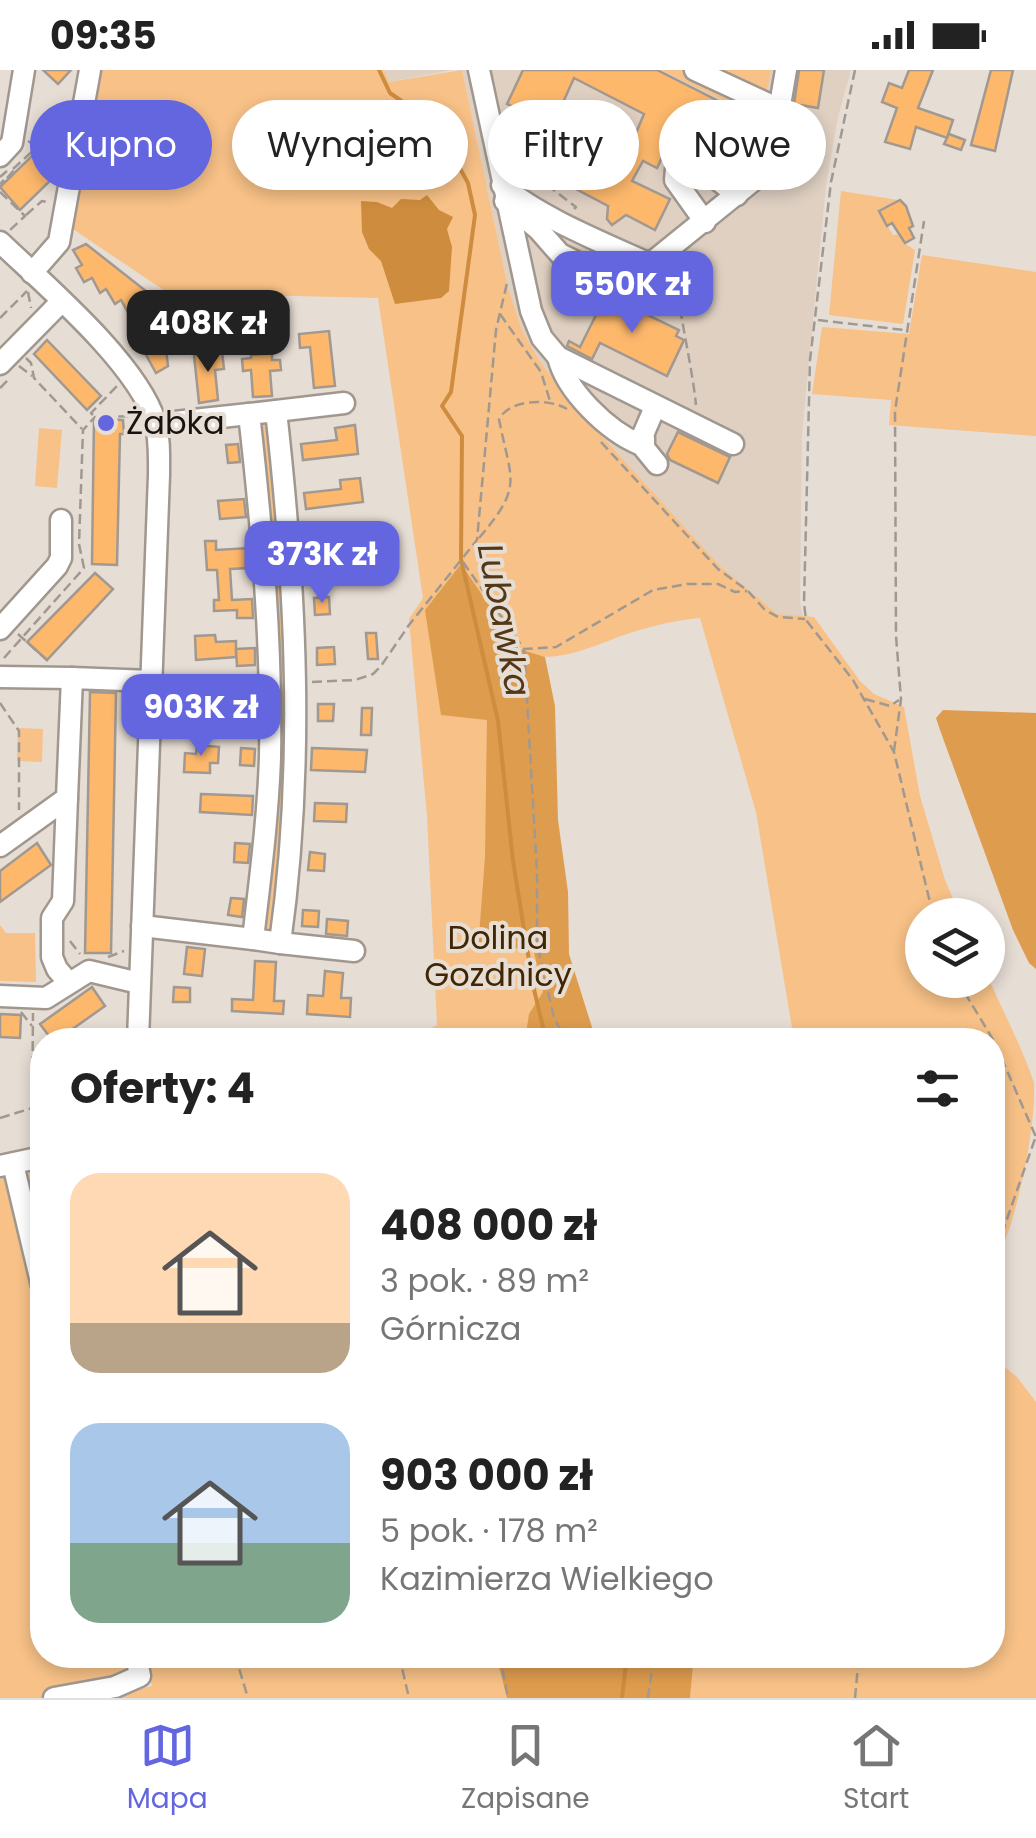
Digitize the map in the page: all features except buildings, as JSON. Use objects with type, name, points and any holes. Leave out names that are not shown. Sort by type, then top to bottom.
[{"type":"street","points":[[7,163],[24,70]]},
{"type":"street","points":[[30,282],[59,242],[90,70]]},
{"type":"street","points":[[480,70],[503,193],[533,319],[546,346],[558,357],[733,444]]},
{"type":"street","points":[[695,70],[755,100]]},
{"type":"street","points":[[781,100],[786,70]]},
{"type":"street","points":[[705,222],[675,180],[676,169],[689,165],[737,195]]},
{"type":"street","points":[[503,193],[564,257],[623,284],[742,190]]},
{"type":"street","points":[[503,193],[650,264]]},
{"type":"street","points":[[548,241],[567,224]]},
{"type":"street","points":[[4,237],[30,282],[61,302],[121,364],[144,396],[159,475],[157,683],[138,1028]]},
{"type":"street","points":[[0,364],[61,302]]},
{"type":"street","points":[[558,357],[570,384],[615,430],[639,444],[644,438]]},
{"type":"street","points":[[146,420],[344,403]]},
{"type":"street","points":[[654,407],[644,448],[656,464]]},
{"type":"street","points":[[276,411],[292,567],[297,682],[292,813],[280,943]]},
{"type":"street","points":[[250,414],[262,520],[270,683],[268,778],[253,939]]},
{"type":"street","points":[[3,626],[58,566],[61,520]]},
{"type":"street","points":[[0,677],[157,683]]},
{"type":"street","points":[[68,982],[52,958],[52,918],[63,901],[72,678]]},
{"type":"street","points":[[270,683],[297,682]]},
{"type":"street","points":[[0,846],[67,798]]},
{"type":"street","points":[[142,926],[354,951]]},
{"type":"street","points":[[0,996],[46,998],[89,971],[139,983]]},
{"type":"street","points":[[7,1165],[30,1245]]},
{"type":"street","points":[[54,1698],[114,1687],[140,1676],[138,1668]]},
{"type":"path","points":[[855,70],[831,182],[806,410],[806,620],[865,699],[894,752],[929,898]]},
{"type":"path","points":[[3,180],[10,168],[7,163],[38,147],[25,140]]},
{"type":"path","points":[[554,190],[576,207],[567,224]]},
{"type":"path","points":[[0,192],[25,216]]},
{"type":"path","points":[[4,237],[42,201],[54,207],[63,219]]},
{"type":"path","points":[[894,752],[900,700],[895,411],[924,220]]},
{"type":"path","points":[[478,540],[485,422],[498,312],[509,275]]},
{"type":"path","points":[[0,318],[30,282]]},
{"type":"path","points":[[678,294],[688,338],[696,426]]},
{"type":"path","points":[[498,312],[541,372],[550,402]]},
{"type":"path","points":[[816,320],[906,330]]},
{"type":"path","points":[[21,353],[31,363],[34,378],[82,430],[95,416]]},
{"type":"path","points":[[95,416],[92,413],[117,388],[114,378]]},
{"type":"path","points":[[297,682],[355,680],[372,674],[508,503],[512,486],[499,419],[504,410],[550,402],[572,412]]},
{"type":"path","points":[[95,416],[146,420]]},
{"type":"path","points":[[485,422],[499,419]]},
{"type":"path","points":[[594,434],[718,569],[748,591],[765,610],[778,617],[806,620]]},
{"type":"path","points":[[461,559],[524,649],[538,872],[538,944],[559,1028]]},
{"type":"path","points":[[524,649],[556,647],[653,590],[718,584],[735,592],[748,591]]},
{"type":"path","points":[[3,626],[53,666]]},
{"type":"path","points":[[173,679],[177,685]]},
{"type":"path","points":[[157,683],[270,683]]},
{"type":"path","points":[[865,699],[890,706],[900,700]]},
{"type":"path","points":[[0,702],[19,731],[18,821]]},
{"type":"path","points":[[89,971],[127,949]]},
{"type":"path","points":[[33,998],[33,1028]]},
{"type":"path","points":[[968,998],[986,1028]]},
{"type":"path","points":[[1005,1067],[1036,1137],[1005,1225]]},
{"type":"path","points":[[0,1118],[30,1110]]},
{"type":"path","points":[[240,1668],[248,1698]]},
{"type":"path","points":[[402,1668],[409,1698]]},
{"type":"path","points":[[502,1668],[508,1698]]},
{"type":"path","points":[[648,1698],[652,1668]]},
{"type":"path","points":[[856,1698],[858,1668]]},
{"type":"shaded area","points":[[384,70],[453,70],[388,82]]},
{"type":"shaded area","points":[[462,70],[851,70],[826,185],[826,100],[659,100],[659,190],[826,190],[802,434],[803,617],[777,614],[720,566],[570,401],[522,330],[508,288]]},
{"type":"shaded area","points":[[427,195],[439,210],[453,217],[447,229],[452,247],[449,291],[441,298],[395,304],[381,261],[369,249],[362,232],[361,201],[392,208],[401,199],[420,200]]},
{"type":"shaded area","points":[[461,564],[519,649],[545,657],[555,706],[558,820],[568,892],[569,954],[592,1028],[527,1028],[529,1014],[543,992],[533,948],[478,949],[485,857],[487,720],[441,715],[425,610]]},
{"type":"shaded area","points":[[943,710],[1036,713],[1036,969],[1013,930],[1005,898],[1001,898],[936,718]]},
{"type":"shaded area","points":[[499,1668],[693,1668],[690,1698],[507,1698]]},
{"type":"green space","name":"Dolina Gozdnicy","points":[[94,70],[384,70],[389,82],[462,70],[508,288],[522,330],[539,360],[570,401],[720,566],[777,614],[814,617],[860,681],[874,694],[904,707],[920,796],[953,898],[905,898],[905,998],[998,998],[1034,1083],[1023,1178],[1005,1239],[1005,1028],[792,1028],[756,812],[700,618],[652,627],[552,656],[538,656],[515,642],[581,1028],[431,1028],[437,1025],[427,816],[409,619],[423,598],[378,298],[168,293],[67,225],[73,190],[212,190],[212,100],[89,100]]},
{"type":"green space","points":[[661,70],[771,70],[765,100],[723,100]]},
{"type":"green space","points":[[841,191],[898,200],[878,210],[893,235],[899,234],[915,250],[903,324],[829,315]]},
{"type":"green space","points":[[922,255],[1036,272],[1036,436],[889,425],[891,400],[812,394],[822,327],[909,334]]},
{"type":"green space","points":[[270,420],[288,678],[277,678],[258,421]]},
{"type":"green space","points":[[39,428],[62,430],[57,488],[35,486]]},
{"type":"green space","points":[[279,688],[291,691],[275,934],[262,934]]},
{"type":"green space","points":[[18,728],[43,729],[42,762],[17,761]]},
{"type":"green space","points":[[0,925],[6,933],[35,933],[36,982],[0,981]]},
{"type":"green space","points":[[30,1173],[30,1206],[23,1175]]},
{"type":"green space","points":[[10,1177],[30,1260],[30,1668],[135,1668],[141,1689],[152,1686],[147,1668],[666,1668],[665,1698],[0,1698],[0,1179]]},
{"type":"green space","points":[[1005,1367],[1017,1377],[1036,1402],[1036,1698],[690,1698],[693,1668],[1005,1668]]},
{"type":"waterway","name":"Lubawka","points":[[379,70],[390,93],[441,134],[468,183],[475,215],[451,392],[442,406],[462,436],[461,559],[498,721],[513,861],[543,1028]]},
{"type":"waterway","name":"Lubawka","points":[[622,1698],[625,1668]]},
{"type":"place","name":"Żabka","points":[[106,423]]}]
